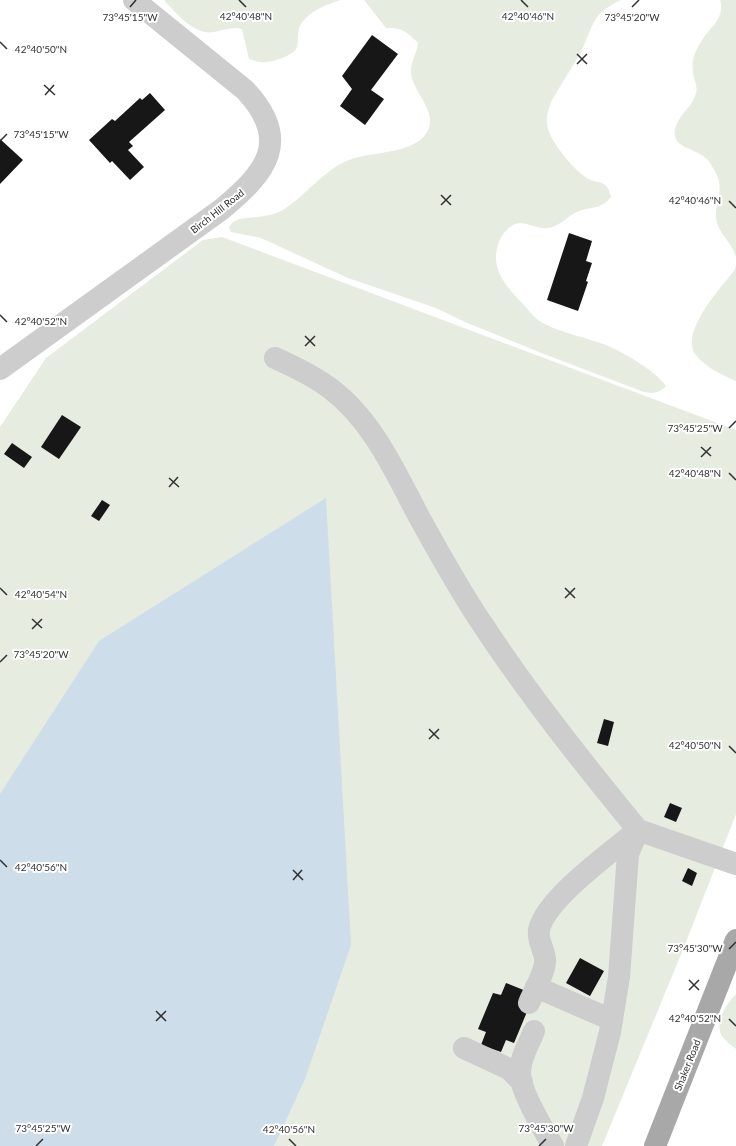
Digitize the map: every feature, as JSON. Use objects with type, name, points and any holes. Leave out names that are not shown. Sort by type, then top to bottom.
[{"type":"main road","name":"Shaker Road","points":[[655,1146],[736,940]]},
{"type":"street","name":"Birch Hill Road","points":[[0,369],[222,209],[252,182],[266,158],[270,130],[263,110],[255,100],[245,90],[134,0]]},
{"type":"street","points":[[275,358],[299,369],[332,390],[366,425],[382,450],[454,578],[481,622],[550,719],[638,830],[736,864]]},
{"type":"street","points":[[612,1020],[532,995],[545,963],[539,934],[541,924],[547,914],[581,878],[638,830]]},
{"type":"street","points":[[576,1146],[593,1098],[612,1020],[621,963],[628,854],[638,830]]},
{"type":"street","points":[[534,1031],[521,1064],[520,1072],[522,1082],[533,1109],[553,1146]]},
{"type":"street","points":[[464,1048],[509,1069],[522,1082]]},
{"type":"shaded area","points":[[164,0],[340,0],[318,9],[304,19],[299,30],[298,43],[294,52],[272,61],[259,62],[249,59],[242,29],[233,28],[214,32],[199,30],[182,19]]},
{"type":"shaded area","points":[[364,0],[621,0],[604,10],[591,27],[581,52],[552,100],[547,118],[548,130],[561,152],[584,176],[593,181],[604,184],[607,187],[611,197],[600,206],[579,211],[552,227],[539,228],[523,223],[512,225],[500,240],[496,251],[496,260],[497,267],[504,282],[538,320],[561,331],[603,344],[628,356],[661,380],[666,386],[659,392],[644,392],[544,354],[465,322],[436,308],[348,278],[261,238],[231,232],[229,227],[233,222],[239,219],[266,216],[281,211],[298,199],[331,170],[349,160],[402,149],[421,139],[427,132],[430,125],[430,117],[428,110],[416,88],[411,73],[418,43],[404,31],[386,28]]},
{"type":"shaded area","points":[[720,0],[736,0],[736,258],[733,249],[721,232],[717,223],[716,209],[720,190],[717,176],[706,158],[680,144],[675,136],[676,125],[692,103],[696,93],[696,85],[693,76],[694,56],[704,37],[719,18],[721,12]]},
{"type":"shaded area","points":[[222,237],[736,430],[736,814],[684,947],[602,1146],[0,1146],[0,427],[46,358],[203,240]]},
{"type":"shaded area","points":[[736,266],[736,381],[709,367],[699,359],[695,354],[692,345],[693,334],[697,322],[712,298],[734,271]]},
{"type":"shaded area","points":[[736,994],[736,1049],[722,1036],[720,1025],[723,1013],[729,1002]]},
{"type":"water","points":[[326,498],[351,945],[305,1079],[274,1146],[0,1146],[0,794],[99,641]]},
{"type":"building","points":[[372,35],[398,54],[371,90],[384,99],[365,125],[340,106],[352,89],[342,76]]},
{"type":"building","points":[[150,93],[165,110],[129,142],[133,146],[128,150],[144,167],[130,180],[112,161],[110,163],[89,140],[112,119],[115,121],[140,98],[142,100]]},
{"type":"building","points":[[0,139],[23,160],[0,184]]},
{"type":"building","points":[[569,233],[592,241],[586,261],[592,263],[586,281],[588,282],[578,311],[547,300]]},
{"type":"building","points":[[62,415],[81,427],[59,459],[41,447]]},
{"type":"building","points":[[12,443],[32,457],[24,468],[4,454]]},
{"type":"building","points":[[102,500],[110,505],[99,521],[91,516]]},
{"type":"building","points":[[604,719],[614,722],[608,746],[597,743]]},
{"type":"building","points":[[670,803],[682,808],[676,822],[664,817]]},
{"type":"building","points":[[688,868],[697,873],[692,886],[682,881]]},
{"type":"building","points":[[580,958],[604,971],[590,996],[566,983]]},
{"type":"building","points":[[506,983],[526,991],[529,1007],[514,1043],[506,1040],[501,1052],[481,1045],[486,1032],[478,1029],[493,993],[501,995]]}]
